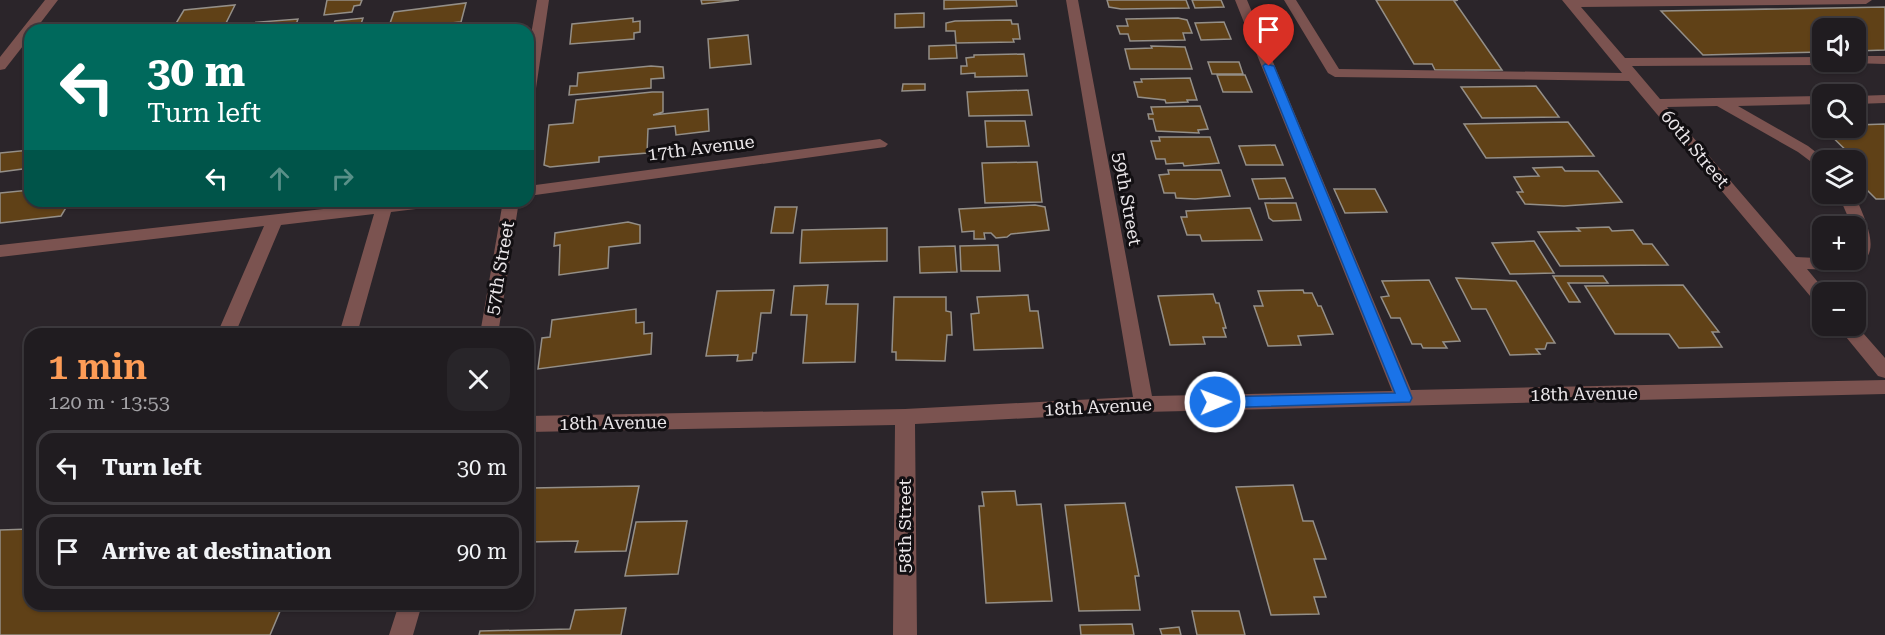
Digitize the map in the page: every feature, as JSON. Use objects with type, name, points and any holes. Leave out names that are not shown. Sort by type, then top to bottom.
[{"type":"street","points":[[33,24],[52,0]]},
{"type":"street","points":[[534,57],[543,0]]},
{"type":"street","name":"59th Street","points":[[1072,0],[1144,404]]},
{"type":"street","points":[[1241,0],[1405,398]]},
{"type":"street","points":[[1290,0],[1335,73],[1634,77]]},
{"type":"street","points":[[1570,2],[1866,0]]},
{"type":"street","name":"60th Street","points":[[1570,2],[1812,286]]},
{"type":"street","points":[[0,66],[24,36]]},
{"type":"street","points":[[1866,60],[1885,60]]},
{"type":"street","points":[[1621,62],[1812,61]]},
{"type":"street","points":[[1866,100],[1885,99]]},
{"type":"street","points":[[1656,103],[1812,100]]},
{"type":"street","points":[[1722,102],[1803,149],[1812,157]]},
{"type":"street","name":"17th Avenue","points":[[534,189],[880,144]]},
{"type":"street","points":[[1792,263],[1842,265],[1856,262],[1865,248],[1864,234],[1850,204]]},
{"type":"street","points":[[0,251],[392,207]]},
{"type":"street","name":"57th Street","points":[[490,328],[510,207]]},
{"type":"street","points":[[350,328],[384,208]]},
{"type":"street","points":[[229,328],[275,219]]},
{"type":"street","points":[[1855,336],[1885,371]]},
{"type":"street","name":"18th Avenue","points":[[534,424],[905,417],[1144,404],[1885,387]]},
{"type":"street","name":"58th Street","points":[[905,417],[905,635]]},
{"type":"street","points":[[401,635],[409,610]]},
{"type":"building","points":[[327,0],[362,0],[360,5],[354,6],[352,12],[324,15]]},
{"type":"building","points":[[701,0],[739,0],[702,4]]},
{"type":"building","points":[[944,0],[1016,0],[1017,6],[944,9]]},
{"type":"building","points":[[1107,0],[1186,0],[1189,8],[1121,9],[1109,7]]},
{"type":"building","points":[[1192,0],[1221,0],[1224,7],[1195,8]]},
{"type":"building","points":[[1376,0],[1458,0],[1454,1],[1502,70],[1435,70],[1432,64],[1414,64]]},
{"type":"building","points":[[466,3],[461,22],[390,24],[394,12]]},
{"type":"building","points":[[235,5],[226,23],[217,24],[176,24],[184,10]]},
{"type":"building","points":[[1885,7],[1885,50],[1866,51],[1866,18],[1812,18],[1812,52],[1703,55],[1661,11]]},
{"type":"building","points":[[924,13],[924,27],[895,28],[895,14]]},
{"type":"building","points":[[363,18],[361,24],[334,24],[335,21]]},
{"type":"building","points":[[633,18],[633,22],[640,21],[640,32],[634,33],[634,39],[570,44],[572,24]]},
{"type":"building","points":[[1178,18],[1187,20],[1192,33],[1183,33],[1185,40],[1130,41],[1128,34],[1120,34],[1117,26],[1128,26],[1126,19]]},
{"type":"building","points":[[298,19],[296,24],[249,23]]},
{"type":"building","points":[[1011,20],[1012,24],[1018,24],[1020,39],[1013,39],[1014,42],[956,43],[955,31],[946,31],[946,23],[955,21]]},
{"type":"building","points":[[1224,22],[1231,39],[1201,40],[1195,23]]},
{"type":"building","points":[[748,35],[751,64],[710,68],[708,39]]},
{"type":"building","points":[[956,45],[957,58],[929,59],[929,46]]},
{"type":"building","points":[[1151,46],[1185,47],[1192,69],[1130,69],[1125,49],[1152,48]]},
{"type":"building","points":[[1024,54],[1027,76],[975,77],[975,73],[961,74],[961,66],[967,66],[966,58],[974,57],[974,55]]},
{"type":"building","points":[[1208,62],[1239,62],[1243,74],[1212,74]]},
{"type":"building","points":[[651,66],[663,67],[664,78],[651,79],[651,88],[569,95],[570,86],[577,86],[578,73]]},
{"type":"building","points":[[1217,75],[1245,75],[1252,92],[1223,92]]},
{"type":"building","points":[[1190,78],[1197,100],[1187,100],[1188,102],[1166,103],[1165,100],[1138,97],[1134,82],[1142,82],[1141,79]]},
{"type":"building","points":[[903,84],[925,84],[925,90],[902,91]]},
{"type":"building","points":[[1536,86],[1559,117],[1482,118],[1461,87]]},
{"type":"building","points":[[1028,90],[1032,115],[969,116],[967,92]]},
{"type":"building","points":[[663,92],[663,112],[653,115],[708,109],[709,131],[676,135],[675,126],[648,129],[647,153],[599,157],[599,162],[550,167],[544,165],[549,125],[573,123],[576,100]]},
{"type":"building","points":[[1200,106],[1208,129],[1198,130],[1199,133],[1156,131],[1153,119],[1149,119],[1148,114],[1153,114],[1151,107]]},
{"type":"building","points":[[985,121],[1025,121],[1029,146],[987,147]]},
{"type":"building","points":[[1568,122],[1594,156],[1486,158],[1464,124]]},
{"type":"building","points":[[1885,124],[1885,199],[1876,199],[1866,189],[1866,150],[1846,150],[1833,138],[1866,138],[1866,125]]},
{"type":"building","points":[[1159,137],[1210,137],[1219,163],[1184,166],[1183,163],[1166,164],[1165,159],[1156,159],[1151,141],[1160,141]]},
{"type":"building","points":[[1275,145],[1283,165],[1246,165],[1239,146]]},
{"type":"building","points":[[24,151],[24,169],[0,172],[0,153]]},
{"type":"building","points":[[1037,162],[1042,202],[985,203],[982,163]]},
{"type":"building","points":[[1562,167],[1565,171],[1598,171],[1622,202],[1564,206],[1525,204],[1517,192],[1523,192],[1514,177],[1539,176],[1533,168]]},
{"type":"building","points":[[1168,170],[1221,170],[1230,196],[1195,199],[1176,198],[1175,193],[1164,193],[1159,175],[1169,174]]},
{"type":"building","points":[[1285,178],[1293,198],[1259,199],[1252,179]]},
{"type":"building","points":[[1334,189],[1375,189],[1387,212],[1345,213]]},
{"type":"building","points":[[24,191],[24,207],[66,207],[61,216],[0,223],[0,193]]},
{"type":"building","points":[[1265,203],[1296,203],[1301,220],[1273,221],[1269,218]]},
{"type":"building","points":[[1035,205],[1045,207],[1049,230],[996,238],[991,233],[984,233],[985,239],[974,239],[974,231],[962,232],[959,209]]},
{"type":"building","points":[[775,207],[797,207],[793,233],[771,233]]},
{"type":"building","points":[[1250,208],[1262,240],[1202,241],[1200,235],[1187,235],[1181,217],[1187,217],[1186,211]]},
{"type":"building","points":[[628,222],[640,225],[640,243],[609,247],[608,268],[559,275],[560,245],[554,246],[555,233]]},
{"type":"building","points":[[1609,227],[1612,231],[1633,230],[1643,244],[1652,244],[1668,265],[1560,266],[1538,232],[1580,231],[1577,228]]},
{"type":"building","points":[[887,228],[887,261],[800,263],[802,230]]},
{"type":"building","points":[[1534,241],[1554,273],[1510,274],[1492,243]]},
{"type":"building","points":[[998,245],[1000,271],[961,271],[960,246]]},
{"type":"building","points":[[955,246],[957,272],[920,273],[919,247]]},
{"type":"building","points":[[1553,276],[1603,276],[1608,283],[1568,283],[1580,302],[1569,302]]},
{"type":"building","points":[[1456,278],[1516,281],[1555,343],[1547,343],[1545,349],[1536,349],[1540,354],[1510,355],[1486,309],[1472,309]]},
{"type":"building","points":[[1429,280],[1460,341],[1443,342],[1447,348],[1423,348],[1421,344],[1412,344],[1400,318],[1391,318],[1381,297],[1389,296],[1382,281]]},
{"type":"building","points":[[828,285],[826,304],[858,304],[855,362],[803,363],[807,315],[791,315],[794,286]]},
{"type":"building","points":[[1683,285],[1719,332],[1712,332],[1722,347],[1679,348],[1669,334],[1615,334],[1585,286]]},
{"type":"building","points":[[774,290],[771,313],[761,313],[756,353],[753,353],[752,360],[737,361],[738,355],[706,356],[717,291]]},
{"type":"building","points":[[1303,290],[1304,293],[1312,293],[1318,306],[1321,306],[1333,334],[1298,336],[1301,345],[1268,346],[1254,306],[1263,306],[1258,291]]},
{"type":"building","points":[[1213,294],[1216,303],[1219,303],[1226,328],[1223,328],[1226,337],[1203,337],[1205,344],[1170,345],[1158,296]]},
{"type":"building","points":[[1028,295],[1030,311],[1038,311],[1043,348],[974,350],[971,314],[979,313],[977,297]]},
{"type":"building","points":[[894,297],[946,297],[946,311],[951,312],[952,335],[947,335],[945,361],[896,360],[896,352],[892,352]]},
{"type":"building","points":[[636,309],[636,323],[644,322],[644,334],[652,333],[651,354],[538,369],[542,338],[550,337],[552,320]]},
{"type":"building","points":[[1293,485],[1303,521],[1313,521],[1326,559],[1314,559],[1326,597],[1314,597],[1319,614],[1271,615],[1236,487]]},
{"type":"building","points":[[639,486],[626,551],[575,552],[578,541],[534,542],[534,488]]},
{"type":"building","points":[[1015,491],[1017,505],[1041,504],[1052,601],[986,603],[979,506],[984,506],[982,492]]},
{"type":"building","points":[[1125,503],[1139,576],[1135,576],[1140,610],[1079,611],[1065,505]]},
{"type":"building","points":[[687,521],[678,574],[625,576],[636,522]]},
{"type":"building","points":[[24,529],[24,610],[280,610],[270,635],[0,635],[0,530]]},
{"type":"building","points":[[626,608],[621,635],[479,635],[480,631],[570,629],[575,610]]},
{"type":"building","points":[[1192,611],[1239,611],[1245,635],[1197,635]]},
{"type":"building","points":[[1132,624],[1134,635],[1081,635],[1080,625]]},
{"type":"building","points":[[1179,627],[1181,635],[1162,635],[1160,629]]},
{"type":"route","points":[[1215,402],[1405,398],[1269,66]]}]
